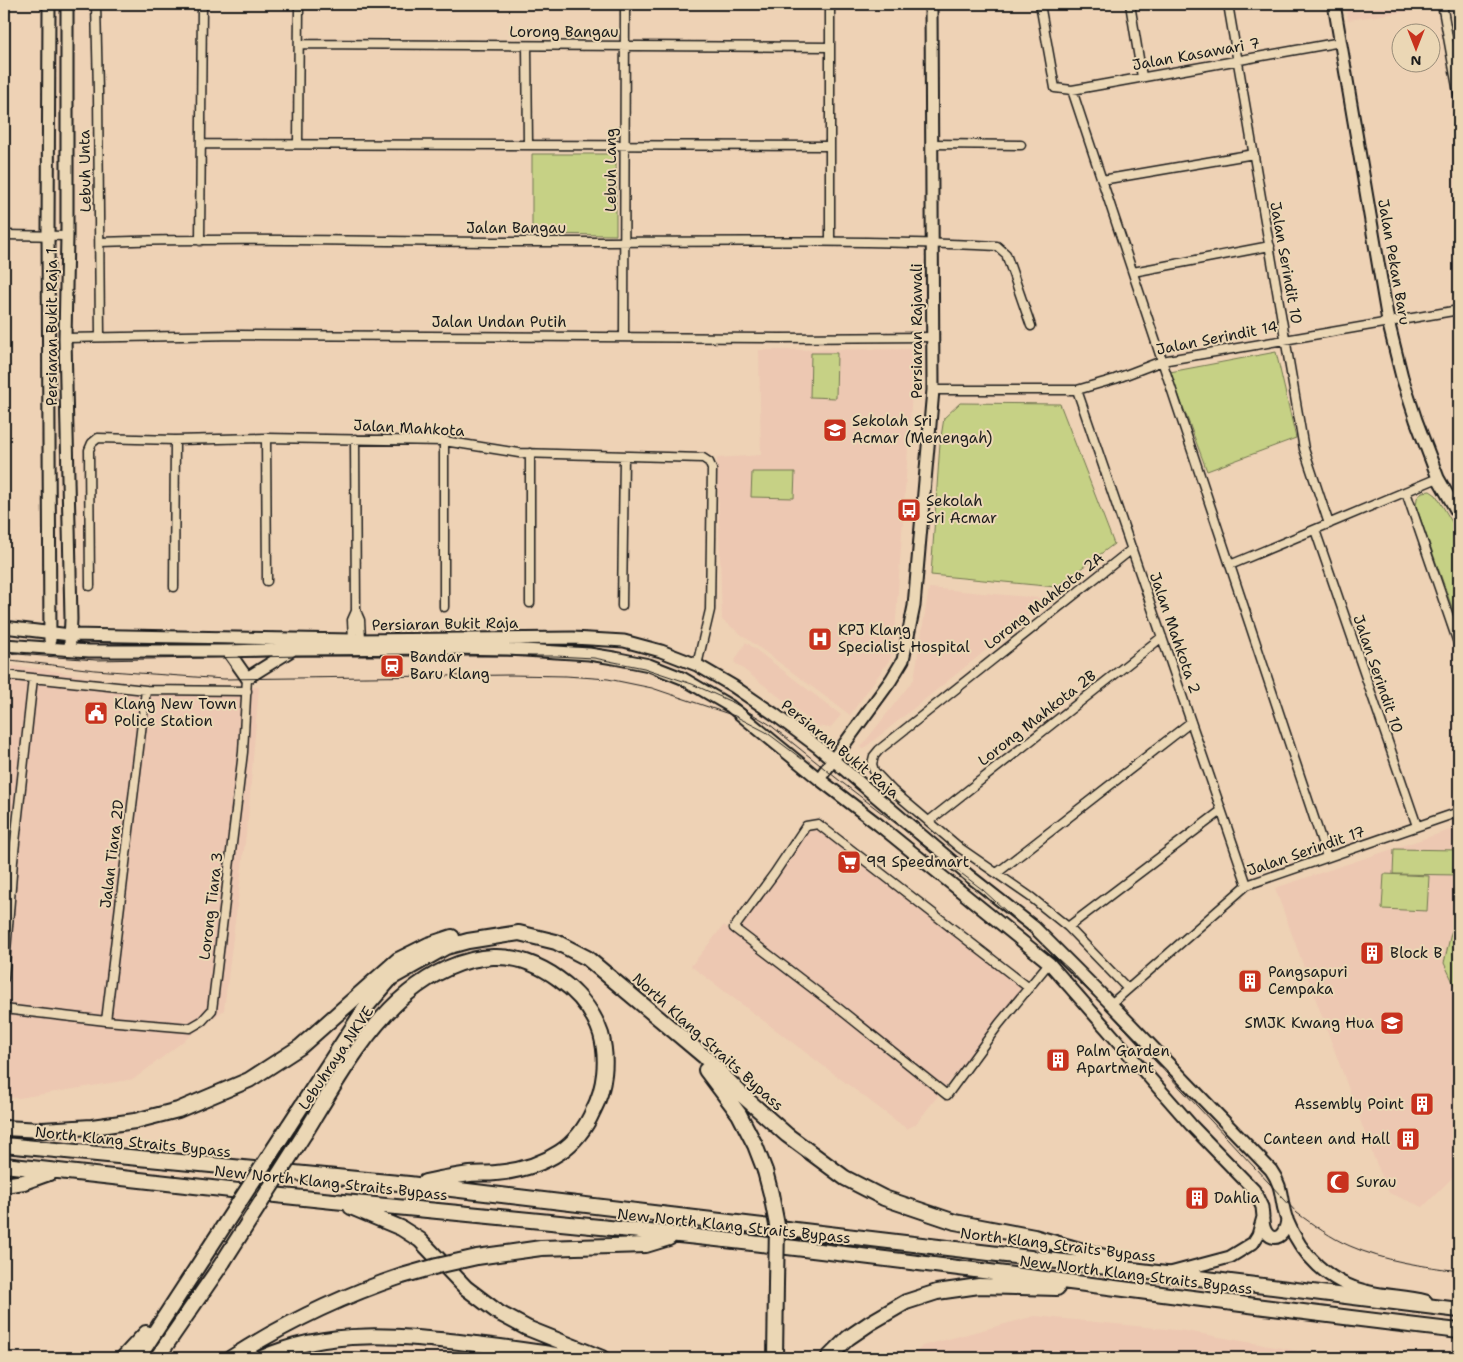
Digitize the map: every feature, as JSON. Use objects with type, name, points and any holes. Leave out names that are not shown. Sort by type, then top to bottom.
[{"type":"highway","points":[[4,1128],[42,1130],[92,1127],[134,1121],[178,1110],[249,1080],[300,1047],[398,960],[443,939],[475,932],[492,930],[519,934]]},
{"type":"highway","name":"North Klang Straits Bypass","points":[[190,1280],[366,1007],[391,978],[446,947],[468,940],[519,934],[556,942],[587,958],[705,1057],[743,1096],[787,1135],[845,1178],[884,1198],[955,1222],[1034,1237],[1166,1274]]},
{"type":"highway","name":"Lebuhraya NKVE","points":[[157,1358],[223,1262],[339,1078],[389,1010],[434,974],[471,960],[494,957],[519,959],[544,969],[568,986],[593,1016],[601,1034],[605,1073],[596,1106],[587,1124],[576,1138],[562,1151],[546,1160],[514,1171],[470,1174],[409,1184]]},
{"type":"highway","points":[[679,1034],[739,1114],[755,1145],[771,1194],[777,1225],[775,1358]]},
{"type":"highway","name":"North Klang Straits Bypass","points":[[4,1145],[409,1184],[1459,1310]]},
{"type":"highway","name":"New North Klang Straits Bypass","points":[[4,1165],[331,1201],[743,1242],[1111,1287],[1276,1310],[1459,1331]]},
{"type":"highway","points":[[4,1185],[24,1182],[56,1171]]},
{"type":"highway","points":[[331,1201],[359,1210],[401,1228],[420,1240],[466,1288],[499,1312],[534,1331],[602,1358]]},
{"type":"highway","points":[[231,1358],[251,1345],[314,1312],[372,1286],[437,1266],[477,1257],[541,1248],[646,1244],[677,1236]]},
{"type":"highway","points":[[123,1358],[190,1280]]},
{"type":"highway","points":[[138,1358],[190,1280]]},
{"type":"highway","points":[[828,1358],[848,1338],[870,1323],[906,1302],[937,1292],[979,1286],[1077,1289],[1111,1287]]},
{"type":"highway","points":[[262,1358],[277,1351],[320,1340],[362,1336],[442,1340],[575,1358]]},
{"type":"main road","name":"Persiaran Bukit Raja 1","points":[[49,4],[49,649]]},
{"type":"main road","name":"Persiaran Bukit Raja 1","points":[[67,4],[65,338],[69,651]]},
{"type":"main road","name":"Persiaran Rajawali","points":[[819,779],[894,676],[903,660],[914,606],[933,390],[931,4]]},
{"type":"main road","name":"Jalan Pekan Baru","points":[[1334,4],[1388,321],[1416,420],[1438,478],[1459,515]]},
{"type":"main road","name":"Persiaran Bukit Raja","points":[[4,627],[70,635],[357,640],[573,638],[624,641],[661,651],[697,665],[774,714],[833,760],[968,875],[1034,928],[1111,1004],[1271,1170],[1281,1190],[1287,1219],[1300,1246],[1329,1276],[1342,1284],[1366,1291],[1412,1297],[1459,1310]]},
{"type":"main road","name":"Persiaran Bukit Raja","points":[[4,646],[69,651],[508,649],[589,654],[648,665],[682,678],[730,706],[1048,963],[1190,1124],[1254,1190],[1262,1207],[1264,1230],[1267,1235],[1272,1237],[1283,1234],[1286,1229],[1287,1219]]},
{"type":"main road","points":[[228,651],[247,678],[294,649]]},
{"type":"main road","points":[[1166,1274],[1230,1257],[1238,1253],[1253,1243],[1258,1235],[1263,1217]]},
{"type":"street","name":"Lebuh Unta","points":[[96,4],[100,337]]},
{"type":"street","points":[[200,240],[202,4]]},
{"type":"street","points":[[298,144],[299,4]]},
{"type":"street","name":"Lebuh Lang","points":[[624,336],[625,4]]},
{"type":"street","points":[[830,4],[830,241]]},
{"type":"street","name":"Jalan Kasawari 7","points":[[1040,4],[1055,88],[1072,90],[1341,42]]},
{"type":"street","points":[[1130,4],[1142,77]]},
{"type":"street","name":"Jalan Serindit 10","points":[[1228,4],[1304,449],[1329,524]]},
{"type":"street","points":[[1442,4],[1455,53],[1459,98]]},
{"type":"street","name":"Lorong Bangau","points":[[299,44],[830,47]]},
{"type":"street","points":[[527,46],[528,145]]},
{"type":"street","points":[[1072,90],[1327,857]]},
{"type":"street","points":[[201,144],[830,146]]},
{"type":"street","points":[[932,144],[1021,145]]},
{"type":"street","points":[[1102,180],[1254,154]]},
{"type":"street","points":[[4,235],[67,236]]},
{"type":"street","name":"Jalan Bangau","points":[[100,242],[200,240],[830,241],[997,246],[1006,254],[1031,326]]},
{"type":"street","points":[[1133,272],[1270,246]]},
{"type":"street","name":"Jalan Serindit 14","points":[[933,390],[1077,390],[1115,379],[1162,361],[1459,310]]},
{"type":"street","name":"Jalan Undan Putih","points":[[65,338],[239,334],[779,338],[933,337]]},
{"type":"street","name":"Jalan Mahkota 2","points":[[1077,390],[1247,885]]},
{"type":"street","name":"Jalan Mahkota","points":[[90,586],[89,450],[92,443],[98,438],[175,440],[355,438],[444,441],[519,453],[703,458],[709,462],[712,469],[710,610],[697,665]]},
{"type":"street","points":[[266,438],[267,581]]},
{"type":"street","points":[[355,438],[356,611],[352,620],[357,640]]},
{"type":"street","points":[[174,587],[175,440]]},
{"type":"street","points":[[444,441],[444,607]]},
{"type":"street","points":[[530,453],[530,603]]},
{"type":"street","points":[[622,606],[624,457]]},
{"type":"street","points":[[1230,565],[1438,478]]},
{"type":"street","points":[[1406,492],[1459,646]]},
{"type":"street","name":"Jalan Serindit 10","points":[[1315,530],[1417,826]]},
{"type":"street","name":"Lorong Mahkota 2A","points":[[929,821],[893,791],[874,771],[872,764],[874,756],[879,750],[1132,549]]},
{"type":"street","name":"Lorong Mahkota 2B","points":[[929,821],[1162,637]]},
{"type":"street","points":[[4,675],[146,690],[247,691]]},
{"type":"street","points":[[4,978],[12,861],[33,678]]},
{"type":"street","name":"Lorong Tiara 3","points":[[4,1009],[106,1021],[190,1028],[202,1021],[212,1010],[243,752],[247,678]]},
{"type":"street","name":"Jalan Tiara 2D","points":[[106,1021],[146,690]]},
{"type":"street","points":[[996,873],[1191,722]]},
{"type":"street","points":[[1068,927],[1221,810]]},
{"type":"street","name":"Jalan Serindit 17","points":[[1111,1004],[1247,885],[1459,812]]},
{"type":"street","points":[[929,821],[960,848],[1032,898],[1068,927],[1128,989]]},
{"type":"street","points":[[1029,988],[818,824],[806,826],[774,874],[734,928],[947,1095],[999,1024],[1029,988],[1048,963]]},
{"type":"shaded area","points":[[1345,4],[1459,4],[1348,20]]},
{"type":"shaded area","points":[[915,349],[896,619],[891,658],[850,715],[722,620],[717,458],[761,455],[759,350]]},
{"type":"shaded area","points":[[929,588],[1050,599],[863,749],[860,748],[914,679]]},
{"type":"shaded area","points":[[746,642],[841,715],[830,728],[817,726],[734,662]]},
{"type":"shaded area","points":[[4,665],[42,669],[133,685],[259,687],[248,818],[224,1010],[134,1079],[19,1098],[4,1097]]},
{"type":"shaded area","name":"SMJK Kwang Hua","points":[[1459,827],[1459,1171],[1423,1207],[1389,1193],[1374,1158],[1275,888]]},
{"type":"shaded area","points":[[817,828],[1023,988],[915,1125],[907,1129],[691,966],[724,925],[734,933],[808,830]]},
{"type":"shaded area","points":[[1035,1316],[1186,1331],[1320,1355],[1318,1358],[912,1358],[922,1346]]},
{"type":"green space","points":[[532,154],[616,154],[616,235],[532,234]]},
{"type":"green space","points":[[1276,352],[1296,438],[1207,471],[1170,372]]},
{"type":"green space","points":[[811,353],[837,353],[836,398],[810,397]]},
{"type":"green space","points":[[960,403],[1060,404],[1114,544],[1056,587],[931,575],[940,443],[944,418]]},
{"type":"green space","points":[[752,472],[795,472],[794,498],[751,497]]},
{"type":"green space","points":[[1430,491],[1436,495],[1459,534],[1459,627],[1416,506],[1417,498],[1422,492]]},
{"type":"green space","points":[[1394,849],[1459,850],[1459,875],[1393,874]]},
{"type":"green space","points":[[1384,874],[1429,876],[1427,911],[1382,909]]},
{"type":"green space","points":[[1459,916],[1459,995],[1444,963],[1451,933]]},
{"type":"tram line","points":[[4,653],[96,660],[303,656],[556,656],[594,658],[644,668],[692,684],[734,703],[769,724],[840,781],[983,890],[1070,970],[1297,1213],[1336,1239],[1376,1256],[1459,1271]]},
{"type":"tram line","points":[[10,660],[95,670],[224,679],[510,675],[608,679],[652,688],[735,716],[766,732],[802,759]]},
{"type":"place","name":"Sekolah Sri Acmar (Menengah)","points":[[835,430]]},
{"type":"place","name":"Sekolah Sri Acmar","points":[[909,510]]},
{"type":"place","name":"KPJ Klang Specialist Hospital","points":[[820,639]]},
{"type":"place","name":"Bandar Baru Klang","points":[[392,666]]},
{"type":"place","name":"Klang New Town Police Station","points":[[96,713]]},
{"type":"place","name":"99 Speedmart","points":[[849,862]]},
{"type":"place","name":"Block B","points":[[1372,953]]},
{"type":"place","name":"Pangsapuri Cempaka","points":[[1250,981]]},
{"type":"place","name":"SMJK Kwang Hua","points":[[1392,1023]]},
{"type":"place","name":"Palm Garden Apartment","points":[[1058,1060]]},
{"type":"place","name":"Assembly Point","points":[[1422,1104]]},
{"type":"place","name":"Canteen and Hall","points":[[1408,1139]]},
{"type":"place","name":"Surau","points":[[1338,1182]]},
{"type":"place","name":"Dahlia","points":[[1197,1198]]}]
